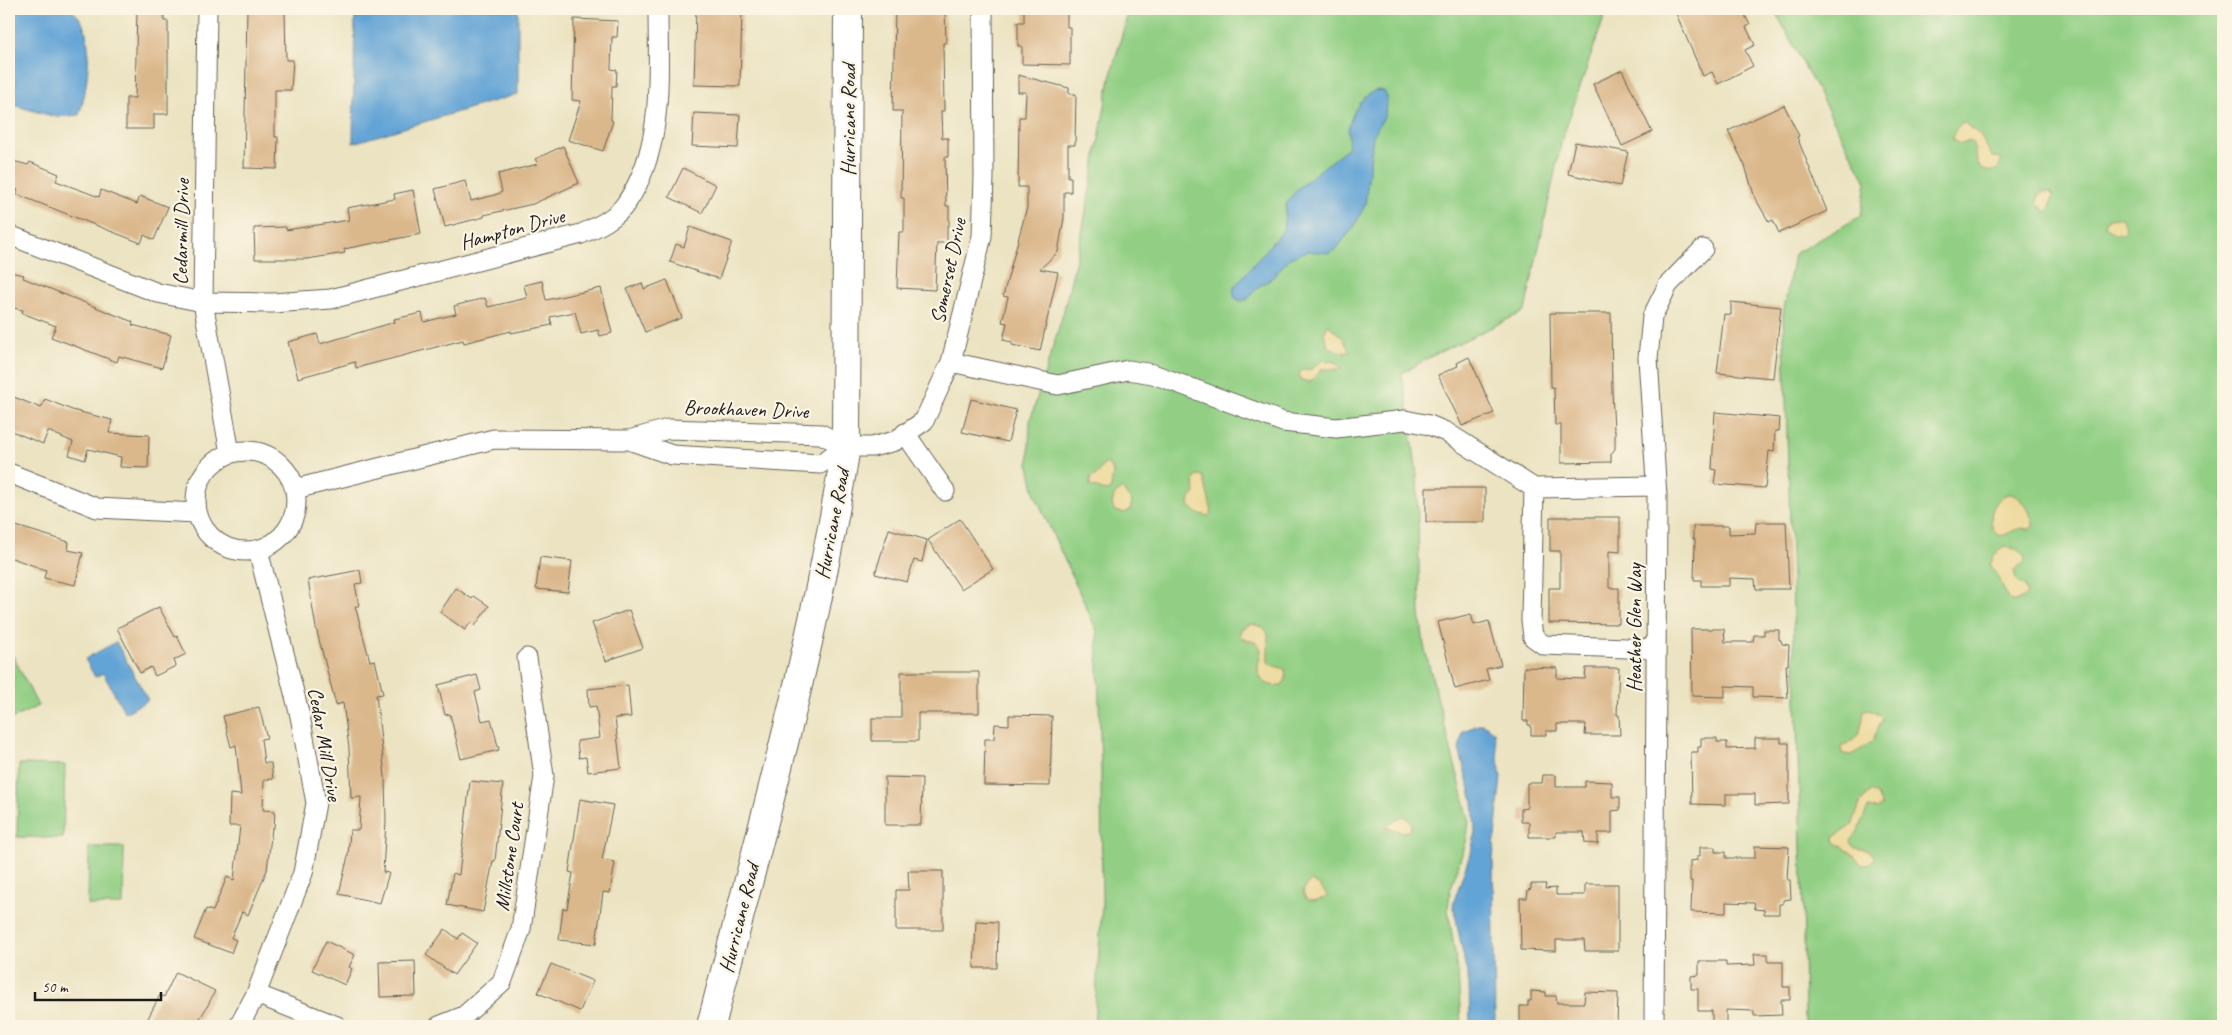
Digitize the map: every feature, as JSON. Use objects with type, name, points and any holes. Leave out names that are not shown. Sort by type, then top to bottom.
[{"type":"street","name":"Cedarmill Drive","points":[[208,9],[203,302],[230,453]]},
{"type":"street","name":"Hampton Drive","points":[[9,235],[158,293],[203,302],[272,303],[331,299],[580,234],[611,218],[627,203],[649,153],[658,100],[658,9]]},
{"type":"street","name":"Hurricane Road","points":[[711,1026],[806,655],[836,507],[846,447],[848,9]]},
{"type":"street","name":"Somerset Drive","points":[[846,447],[872,447],[895,442],[924,421],[951,362],[982,236],[984,177],[983,9]]},
{"type":"street","name":"Heather Glen Way","points":[[1654,1026],[1656,486],[1648,358],[1652,317],[1668,285],[1703,250]]},
{"type":"street","points":[[951,362],[1058,385],[1128,370],[1153,374],[1283,422],[1336,428],[1405,420],[1428,425],[1446,432],[1534,488],[1656,486]]},
{"type":"street","name":"Brookhaven Drive","points":[[295,488],[494,439],[629,440],[668,429],[821,434],[846,447],[820,464],[672,455],[629,440]]},
{"type":"street","points":[[905,434],[945,491]]},
{"type":"street","points":[[251,451],[266,455],[284,468],[295,488],[296,504],[293,520],[284,533],[272,544],[258,550],[242,551],[227,548],[213,539],[203,528],[196,513],[195,497],[199,481],[208,467],[230,453],[251,451]]},
{"type":"street","points":[[9,473],[97,508],[196,513]]},
{"type":"street","points":[[1534,488],[1531,620],[1533,637],[1544,645],[1655,649]]},
{"type":"street","name":"Cedar Mill Drive","points":[[239,1026],[256,994],[303,873],[316,803],[300,716],[258,550]]},
{"type":"street","name":"Millstone Court","points":[[439,1026],[464,1016],[502,982],[521,929],[544,776],[527,658]]},
{"type":"street","points":[[256,994],[337,1026]]},
{"type":"green space","points":[[1129,9],[1607,9],[1562,139],[1525,311],[1430,357],[1401,374],[1407,401],[1417,475],[1420,613],[1424,646],[1469,819],[1467,839],[1450,891],[1448,909],[1458,972],[1461,1026],[1094,1026],[1102,904],[1097,631],[1035,495],[1029,465],[1029,447],[1030,421],[1063,314],[1082,233],[1110,78]]},
{"type":"green space","points":[[1774,9],[2223,9],[2223,1026],[1805,1026],[1804,937],[1783,314],[1794,254],[1861,216],[1866,182]]},
{"type":"green space","points":[[9,648],[38,706],[9,720]]},
{"type":"green space","points":[[19,764],[65,765],[63,838],[17,837]]},
{"type":"green space","points":[[89,847],[124,847],[123,905],[88,905]]},
{"type":"sand","points":[[1965,123],[1980,135],[1992,156],[2000,159],[2000,166],[1996,170],[1981,169],[1970,140],[1959,144],[1952,139],[1956,129]]},
{"type":"sand","points":[[2050,192],[2053,196],[2050,208],[2046,212],[2037,202],[2039,194]]},
{"type":"sand","points":[[2119,217],[2122,219],[2126,230],[2123,233],[2113,233],[2105,223],[2109,218]]},
{"type":"sand","points":[[1328,325],[1343,338],[1350,353],[1338,351],[1328,346],[1324,333]]},
{"type":"sand","points":[[1323,360],[1335,362],[1342,369],[1322,369],[1310,382],[1301,380],[1299,375],[1302,370],[1312,369]]},
{"type":"sand","points":[[1107,463],[1113,471],[1111,489],[1106,491],[1090,486],[1090,479],[1099,473],[1102,466]]},
{"type":"sand","points":[[1198,475],[1203,476],[1212,512],[1208,516],[1197,513],[1189,505],[1190,499],[1195,493],[1194,480]]},
{"type":"sand","points":[[1122,488],[1132,502],[1130,510],[1124,513],[1115,511],[1112,505],[1114,496]]},
{"type":"sand","points":[[2007,494],[2021,500],[2028,510],[2033,526],[2030,529],[2024,528],[2005,535],[1997,535],[1992,524],[1992,512],[1997,502]]},
{"type":"sand","points":[[2004,547],[2016,549],[2024,555],[2025,561],[2014,571],[2017,582],[2024,586],[2027,593],[2022,599],[2011,601],[2008,598],[1999,578],[1990,566],[1994,555]]},
{"type":"sand","points":[[1251,624],[1263,627],[1268,634],[1268,662],[1271,665],[1285,669],[1286,679],[1283,684],[1269,685],[1262,680],[1258,667],[1260,647],[1258,644],[1240,636],[1241,629]]},
{"type":"sand","points":[[1867,709],[1883,718],[1872,742],[1852,755],[1843,754],[1841,749],[1843,745],[1854,740],[1860,732],[1864,710]]},
{"type":"sand","points":[[1870,791],[1877,795],[1882,806],[1877,809],[1868,808],[1857,833],[1850,843],[1855,848],[1867,850],[1874,856],[1875,859],[1867,865],[1862,865],[1853,854],[1835,842],[1834,837],[1852,825],[1860,804]]},
{"type":"sand","points":[[1403,816],[1412,823],[1409,831],[1403,832],[1385,827]]},
{"type":"sand","points":[[1311,881],[1320,886],[1328,897],[1313,901],[1306,899],[1303,892],[1306,885]]},
{"type":"water","points":[[62,8],[77,15],[84,26],[88,57],[85,90],[79,115],[56,117],[9,104],[9,9]]},
{"type":"water","points":[[355,9],[518,9],[518,94],[353,143]]},
{"type":"water","points":[[1378,90],[1384,91],[1387,97],[1385,115],[1373,136],[1365,205],[1354,227],[1336,249],[1329,253],[1307,251],[1290,258],[1273,277],[1257,288],[1248,299],[1241,301],[1235,298],[1233,291],[1236,285],[1283,230],[1286,204],[1296,190],[1348,147],[1349,125],[1354,112],[1362,100]]},
{"type":"water","points":[[116,642],[148,700],[125,713],[103,673],[95,677],[85,659]]},
{"type":"water","points":[[1481,724],[1494,732],[1501,776],[1493,859],[1495,1026],[1470,1026],[1469,984],[1453,904],[1472,848],[1475,831],[1473,801],[1459,749],[1463,731]]},
{"type":"building","points":[[137,9],[164,9],[164,21],[168,21],[168,114],[154,114],[154,129],[126,129],[126,98],[135,98]]},
{"type":"building","points":[[247,9],[285,9],[286,60],[293,60],[291,90],[275,90],[275,137],[278,137],[277,169],[244,168]]},
{"type":"building","points":[[696,9],[742,9],[740,86],[694,85]]},
{"type":"building","points":[[895,9],[945,9],[946,43],[943,43],[944,111],[941,111],[942,138],[948,138],[948,157],[945,157],[946,206],[949,206],[949,226],[947,226],[947,243],[937,243],[935,290],[897,288],[899,232],[904,232],[904,198],[901,198],[902,111],[893,111]]},
{"type":"building","points":[[1024,9],[1067,9],[1067,27],[1070,27],[1070,65],[1022,64],[1022,46],[1018,46],[1018,22],[1024,22]]},
{"type":"building","points":[[1674,9],[1742,9],[1750,25],[1746,27],[1755,45],[1745,50],[1753,66],[1718,84],[1712,72],[1703,76]]},
{"type":"building","points":[[574,19],[618,21],[617,37],[612,37],[611,69],[617,70],[616,86],[612,86],[611,120],[613,121],[603,151],[568,140],[581,101],[572,100]]},
{"type":"building","points":[[1622,70],[1652,132],[1622,146],[1593,84]]},
{"type":"building","points":[[1018,75],[1069,88],[1069,94],[1076,94],[1075,145],[1068,145],[1068,177],[1071,177],[1071,192],[1064,192],[1064,218],[1058,252],[1040,269],[1058,272],[1040,351],[1012,345],[1012,342],[1003,340],[1007,323],[1002,322],[1008,297],[1003,296],[1027,207],[1027,187],[1018,187],[1019,117],[1025,117],[1026,92],[1018,92]]},
{"type":"building","points":[[1784,105],[1799,136],[1797,137],[1827,211],[1779,233],[1773,220],[1769,222],[1755,198],[1745,166],[1728,131]]},
{"type":"building","points":[[694,113],[740,115],[738,148],[692,146]]},
{"type":"building","points":[[1575,142],[1628,152],[1620,186],[1568,174]]},
{"type":"building","points":[[563,146],[579,183],[533,204],[484,215],[484,217],[445,227],[435,189],[465,181],[471,201],[495,195],[502,192],[498,174],[538,164],[535,159]]},
{"type":"building","points":[[9,160],[28,165],[30,162],[59,174],[56,181],[99,197],[101,190],[137,204],[140,196],[168,207],[154,240],[144,235],[141,243],[16,194],[18,190],[9,187]]},
{"type":"building","points":[[683,168],[716,185],[702,213],[669,197]]},
{"type":"building","points":[[413,190],[421,234],[344,249],[345,253],[307,259],[255,259],[254,228],[286,227],[286,230],[349,220],[347,208],[395,199],[394,194]]},
{"type":"building","points":[[690,227],[732,242],[719,279],[670,262],[676,244],[684,247]]},
{"type":"building","points":[[9,272],[24,275],[23,278],[133,322],[132,325],[171,335],[162,368],[119,356],[117,362],[51,337],[56,326],[22,313],[23,310],[9,307]]},
{"type":"building","points":[[667,280],[682,318],[645,332],[627,289],[642,283],[644,289]]},
{"type":"building","points":[[542,281],[546,300],[601,288],[612,333],[600,336],[598,330],[581,334],[575,312],[550,317],[552,325],[511,333],[511,331],[464,343],[463,340],[356,368],[355,362],[298,378],[288,342],[317,334],[320,344],[395,322],[394,319],[422,313],[424,322],[456,314],[454,306],[485,298],[488,307],[527,298],[524,285]]},
{"type":"building","points":[[1731,302],[1781,307],[1773,378],[1717,373],[1724,314],[1731,315]]},
{"type":"building","points":[[1550,313],[1611,313],[1615,449],[1611,454],[1611,462],[1561,463],[1561,425],[1555,425],[1554,387],[1551,387]]},
{"type":"building","points":[[1469,357],[1494,413],[1462,426],[1438,375],[1458,366],[1457,363]]},
{"type":"building","points":[[9,395],[41,408],[45,399],[72,410],[112,420],[109,433],[149,435],[148,468],[120,467],[121,457],[88,449],[85,460],[69,455],[73,442],[48,431],[43,444],[9,430]]},
{"type":"building","points":[[971,399],[1016,410],[1008,442],[962,432]]},
{"type":"building","points":[[1715,412],[1780,418],[1779,431],[1775,431],[1774,452],[1769,451],[1765,488],[1714,484],[1716,470],[1712,469]]},
{"type":"building","points":[[1426,488],[1485,488],[1485,522],[1426,522]]},
{"type":"building","points":[[1550,517],[1620,517],[1620,552],[1609,551],[1609,588],[1619,588],[1619,624],[1549,623],[1549,588],[1560,588],[1560,551],[1550,551]]},
{"type":"building","points":[[960,519],[993,569],[961,589],[928,540]]},
{"type":"building","points":[[1756,522],[1786,522],[1789,589],[1756,589],[1755,579],[1729,578],[1729,586],[1701,586],[1701,580],[1694,580],[1695,539],[1693,539],[1693,526],[1729,526],[1729,534],[1755,533]]},
{"type":"building","points":[[16,526],[69,542],[68,550],[83,553],[75,585],[44,578],[46,570],[9,557],[9,545]]},
{"type":"building","points":[[889,529],[927,540],[922,562],[914,560],[907,582],[875,574]]},
{"type":"building","points":[[540,557],[572,561],[568,592],[536,589]]},
{"type":"building","points":[[360,570],[362,583],[355,584],[359,606],[355,606],[370,661],[375,660],[383,694],[376,695],[385,777],[386,821],[383,872],[389,873],[380,903],[339,894],[348,856],[350,830],[359,830],[361,797],[351,798],[349,748],[343,703],[336,705],[316,628],[308,580]]},
{"type":"building","points":[[456,588],[472,599],[474,596],[489,606],[475,626],[471,622],[465,630],[440,612]]},
{"type":"building","points":[[159,607],[186,654],[174,660],[176,666],[155,676],[151,667],[140,673],[117,628]]},
{"type":"building","points":[[629,610],[643,648],[606,661],[592,623]]},
{"type":"building","points":[[1471,614],[1474,625],[1489,621],[1501,665],[1486,669],[1489,680],[1455,689],[1438,622]]},
{"type":"building","points":[[1691,629],[1724,629],[1725,642],[1753,642],[1754,635],[1764,635],[1764,630],[1779,630],[1779,640],[1781,640],[1782,644],[1789,645],[1788,665],[1786,665],[1788,698],[1753,697],[1753,687],[1725,686],[1725,697],[1692,696]]},
{"type":"building","points":[[1524,667],[1557,668],[1557,678],[1585,679],[1586,668],[1619,668],[1617,715],[1619,715],[1620,735],[1585,735],[1586,724],[1557,724],[1557,731],[1546,731],[1546,735],[1531,735],[1531,725],[1528,725],[1528,721],[1523,721]]},
{"type":"building","points":[[901,672],[979,672],[979,713],[918,713],[918,741],[872,741],[872,718],[901,718]]},
{"type":"building","points":[[477,675],[481,690],[475,692],[482,721],[491,719],[499,750],[461,759],[450,714],[445,715],[438,685]]},
{"type":"building","points":[[628,685],[631,717],[615,718],[621,768],[588,772],[586,757],[579,758],[577,741],[600,738],[596,706],[589,707],[588,689]]},
{"type":"building","points":[[259,707],[267,738],[261,739],[264,763],[271,763],[273,779],[264,780],[263,810],[275,811],[274,828],[272,828],[267,870],[248,915],[242,912],[231,938],[236,940],[231,953],[194,939],[206,909],[213,911],[227,877],[234,880],[240,826],[229,826],[230,794],[241,795],[236,745],[231,747],[223,716]]},
{"type":"building","points":[[1009,715],[1052,716],[1050,786],[984,785],[985,739],[994,739],[995,724],[1009,725]]},
{"type":"building","points":[[1701,738],[1717,738],[1717,742],[1727,742],[1727,749],[1755,748],[1755,738],[1781,738],[1781,743],[1789,743],[1789,804],[1755,805],[1755,794],[1726,794],[1726,805],[1692,804],[1691,752],[1698,752],[1698,747],[1701,747]]},
{"type":"building","points":[[1543,775],[1556,775],[1556,787],[1585,787],[1585,781],[1612,782],[1612,797],[1620,797],[1620,810],[1612,811],[1612,833],[1598,833],[1598,844],[1585,843],[1584,832],[1556,832],[1556,837],[1529,837],[1529,822],[1521,822],[1521,809],[1527,808],[1527,783],[1542,783]]},
{"type":"building","points":[[885,777],[922,778],[921,825],[885,825]]},
{"type":"building","points":[[470,781],[503,784],[495,861],[493,861],[483,912],[447,905],[453,873],[459,875]]},
{"type":"building","points":[[580,799],[613,805],[602,860],[615,862],[610,893],[603,892],[596,944],[559,940],[563,908],[567,909],[573,873],[569,872]]},
{"type":"building","points":[[1755,846],[1789,847],[1787,880],[1790,880],[1791,899],[1783,900],[1783,904],[1779,904],[1779,914],[1764,914],[1764,910],[1755,909],[1754,903],[1726,902],[1726,913],[1691,912],[1692,881],[1690,881],[1690,861],[1697,860],[1697,856],[1700,856],[1700,847],[1715,847],[1715,852],[1726,852],[1726,858],[1755,858]]},
{"type":"building","points":[[908,871],[943,871],[943,930],[896,930],[896,890],[909,890]]},
{"type":"building","points":[[1531,884],[1546,884],[1545,889],[1556,888],[1556,895],[1585,895],[1585,884],[1618,884],[1618,951],[1585,951],[1584,940],[1556,940],[1556,951],[1521,950],[1520,898],[1527,898]]},
{"type":"building","points":[[976,921],[998,922],[997,968],[974,968]]},
{"type":"building","points":[[445,929],[458,939],[462,933],[477,943],[454,975],[426,955]]},
{"type":"building","points":[[326,941],[355,955],[349,967],[352,969],[345,985],[312,970]]},
{"type":"building","points":[[1754,954],[1768,954],[1768,962],[1783,962],[1783,987],[1790,987],[1790,1000],[1781,1000],[1782,1015],[1754,1016],[1754,1011],[1726,1010],[1726,1023],[1712,1022],[1712,1011],[1698,1011],[1698,989],[1691,989],[1691,976],[1699,975],[1699,961],[1726,961],[1726,966],[1755,965]]},
{"type":"building","points":[[415,961],[416,996],[380,997],[379,962]]},
{"type":"building","points":[[551,964],[593,981],[580,1011],[538,993]]},
{"type":"building","points":[[176,972],[215,991],[207,1007],[195,1026],[144,1026],[160,995],[164,997]]},
{"type":"building","points":[[1531,991],[1546,992],[1546,996],[1556,996],[1557,1003],[1584,1003],[1585,992],[1618,993],[1617,1026],[1520,1026],[1520,1006],[1528,1006],[1528,1001],[1531,1001]]}]
